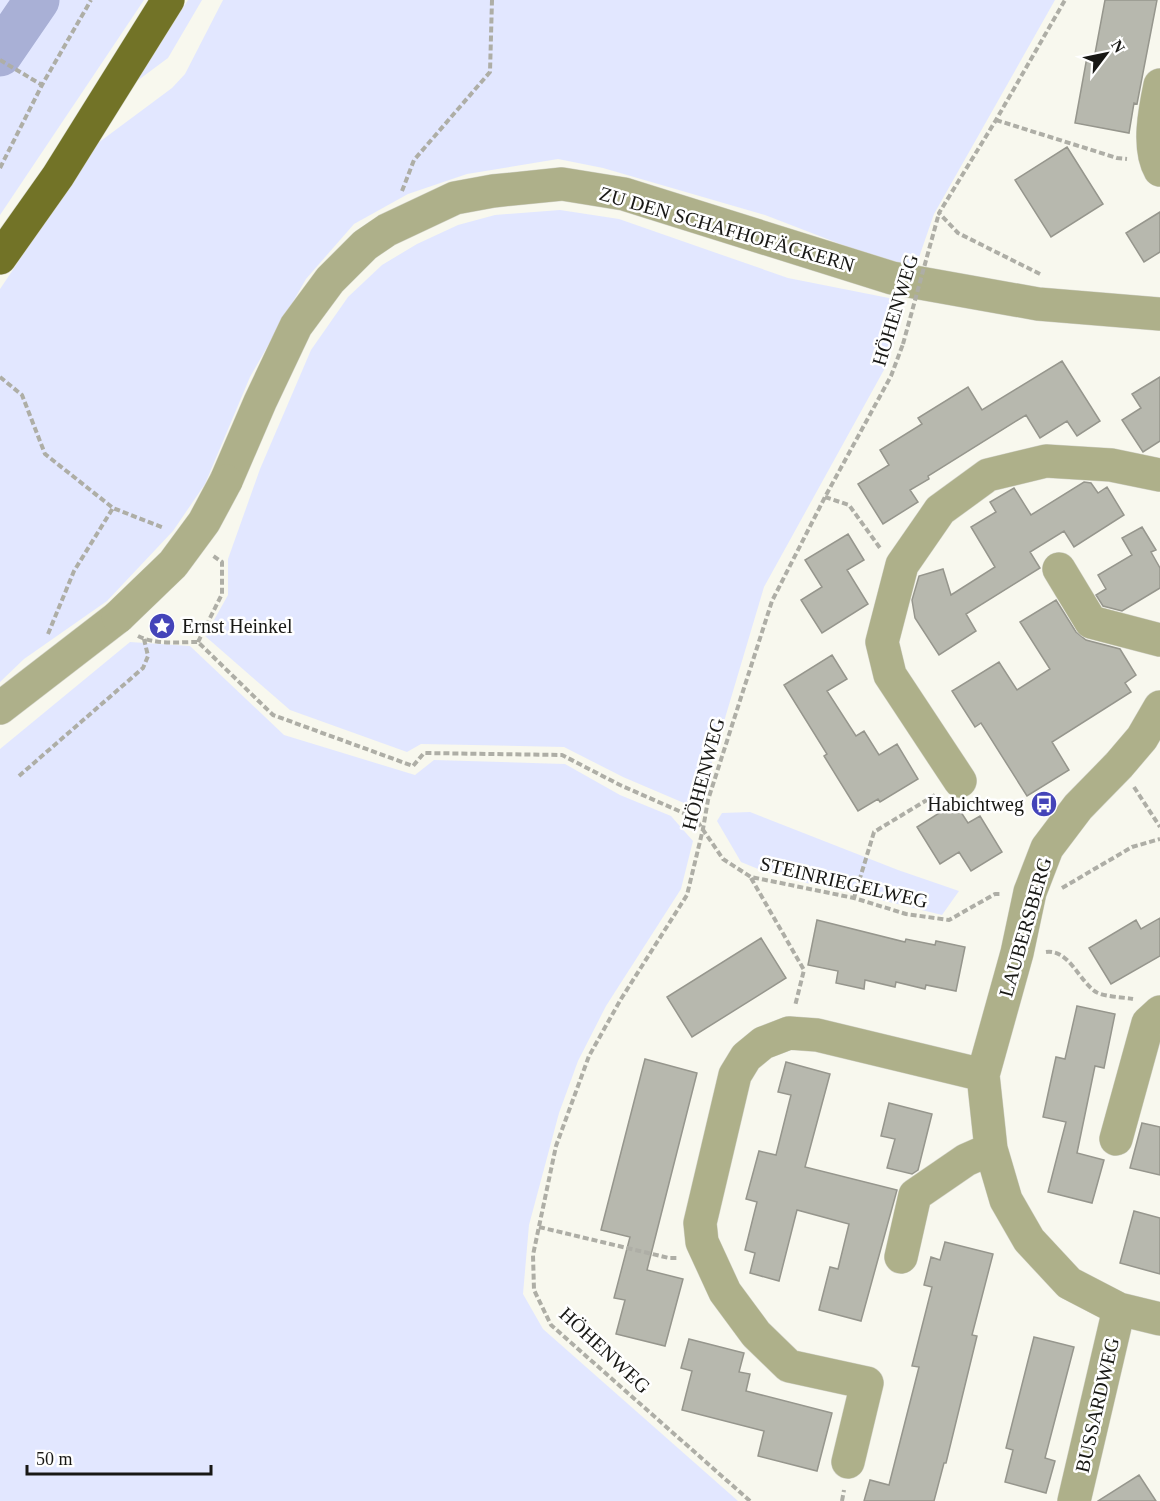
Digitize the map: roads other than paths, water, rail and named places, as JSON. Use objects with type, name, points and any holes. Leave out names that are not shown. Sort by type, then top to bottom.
[{"type":"main road","points":[[0,258],[63,167],[168,0]]},
{"type":"street","points":[[1157,166],[1154,113],[1160,85]]},
{"type":"street","name":"ZU DEN SCHAFHOFÄCKERN","points":[[0,708],[118,617],[173,564],[204,522],[226,481],[296,326],[330,280],[365,245],[387,230],[455,198],[493,191],[562,184],[624,194],[892,278],[1038,304],[1160,314]]},
{"type":"street","points":[[960,781],[890,675],[882,642],[902,565],[940,510],[988,475],[1046,461],[1111,465],[1160,475]]},
{"type":"street","points":[[1059,569],[1090,622],[1160,640]]},
{"type":"street","name":"LAUBERSBERG","points":[[1160,707],[1142,738],[1078,807],[1047,848],[1030,892],[1017,953],[983,1076],[991,1149],[1006,1200],[1029,1240],[1069,1283],[1119,1308],[1160,1319]]},
{"type":"street","points":[[1116,1139],[1148,1023],[1149,1006]]},
{"type":"street","points":[[848,1462],[867,1383],[789,1366],[756,1334],[725,1292],[702,1242],[700,1222],[735,1075],[746,1057],[763,1043],[789,1033],[817,1035],[983,1076]]},
{"type":"street","points":[[901,1257],[915,1195],[966,1160],[991,1149]]},
{"type":"street","name":"BUSSARDWEG","points":[[1074,1501],[1119,1308]]},
{"type":"waterway","points":[[0,54],[37,0]]},
{"type":"place","name":"Ernst Heinkel","points":[[162,626]]},
{"type":"place","name":"Habichtweg","points":[[1044,804]]}]
